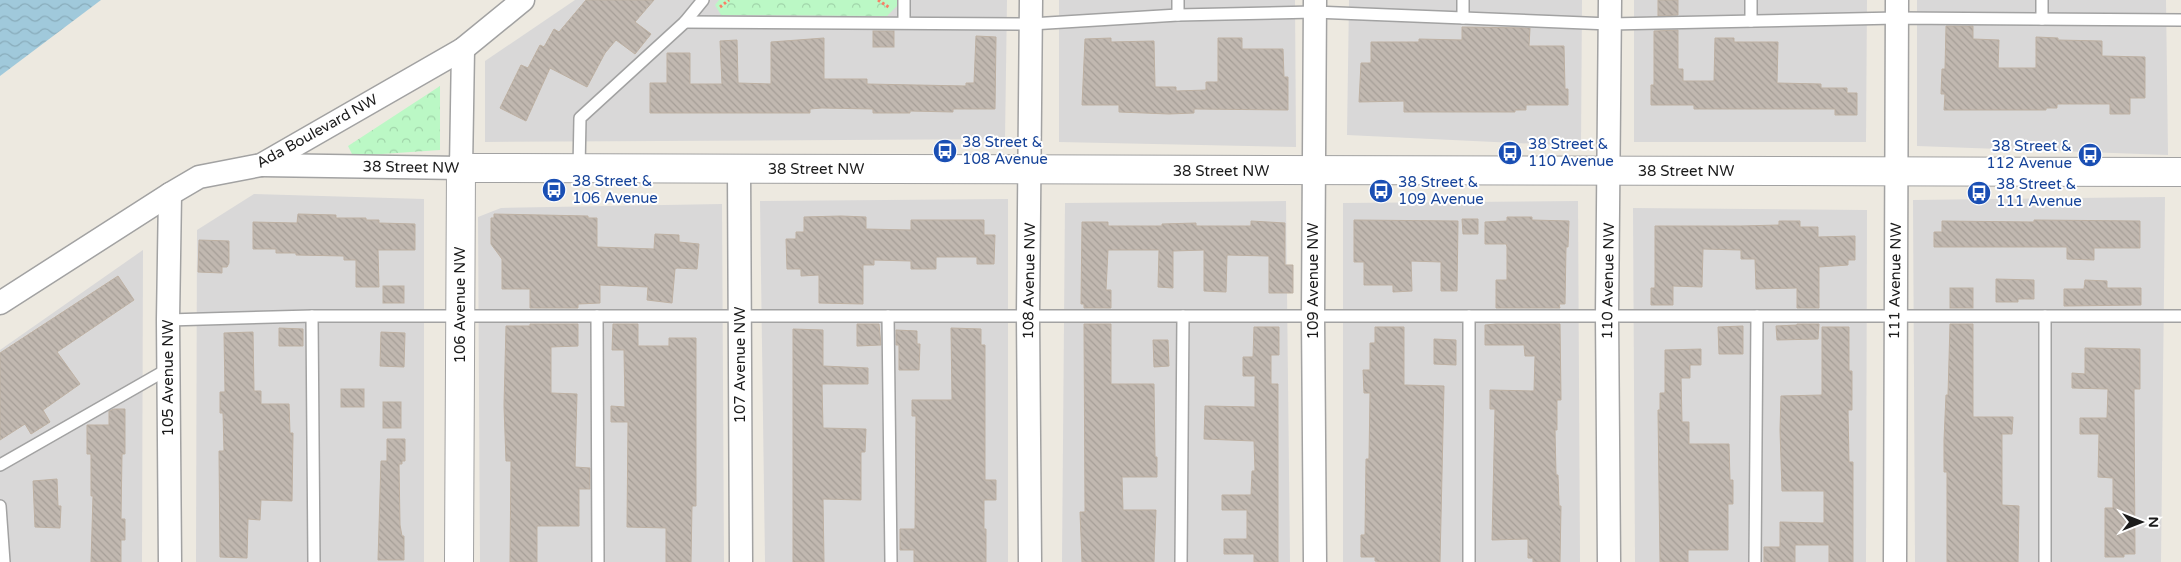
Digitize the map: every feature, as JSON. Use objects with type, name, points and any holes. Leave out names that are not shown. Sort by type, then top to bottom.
[{"type":"street","name":"Ada Boulevard NW","points":[[0,303],[199,177],[261,165],[463,49],[523,0]]},
{"type":"street","name":"108 Avenue NW","points":[[1030,562],[1028,316],[1031,0]]},
{"type":"street","name":"110 Avenue NW","points":[[1608,562],[1607,316],[1610,171],[1610,0]]},
{"type":"street","name":"109 Avenue NW","points":[[1315,6],[1313,316],[1315,562]]},
{"type":"street","name":"111 Avenue NW","points":[[1895,562],[1894,316],[1897,171],[1897,9]]},
{"type":"street","name":"106 Avenue NW","points":[[459,562],[463,49]]},
{"type":"street","name":"38 Street NW","points":[[261,165],[461,168],[2181,172]]},
{"type":"street","name":"107 Avenue NW","points":[[739,169],[741,562]]},
{"type":"street","name":"105 Avenue NW","points":[[170,194],[168,320],[170,562]]},
{"type":"lane","points":[[579,168],[580,118],[685,22],[703,0]]},
{"type":"lane","points":[[904,0],[904,22]]},
{"type":"lane","points":[[1178,0],[1178,15]]},
{"type":"lane","points":[[1463,0],[1463,18]]},
{"type":"lane","points":[[1751,0],[1751,21]]},
{"type":"lane","points":[[2042,0],[2042,19]]},
{"type":"lane","points":[[685,22],[1031,24],[1315,6],[1463,18],[1610,24],[1751,21],[1897,9],[2042,19],[2181,20]]},
{"type":"lane","points":[[312,316],[314,562]]},
{"type":"lane","points":[[168,320],[312,316],[2181,316]]},
{"type":"lane","points":[[597,316],[598,562]]},
{"type":"lane","points":[[888,316],[891,562]]},
{"type":"lane","points":[[1181,562],[1183,316]]},
{"type":"lane","points":[[1469,316],[1469,562]]},
{"type":"lane","points":[[1755,562],[1757,316]]},
{"type":"lane","points":[[2045,316],[2045,562]]},
{"type":"lane","points":[[0,465],[168,369]]},
{"type":"lane","points":[[0,506],[4,562]]},
{"type":"path","points":[[717,9],[729,0]]},
{"type":"path","points":[[878,0],[893,10]]},
{"type":"shaded area","points":[[575,0],[1007,0],[1005,139],[485,142],[485,61]]},
{"type":"shaded area","points":[[1059,0],[1295,0],[1296,147],[1059,142]]},
{"type":"shaded area","points":[[1349,0],[1582,0],[1581,146],[1347,135]]},
{"type":"shaded area","points":[[1634,0],[1867,0],[1866,142],[1634,142]]},
{"type":"shaded area","points":[[1917,0],[2166,0],[2168,155],[1917,146]]},
{"type":"shaded area","points":[[254,194],[424,199],[424,562],[196,562],[197,230]]},
{"type":"shaded area","points":[[2165,197],[2161,562],[1915,562],[1913,200]]},
{"type":"shaded area","points":[[1008,199],[1008,562],[765,562],[760,201]]},
{"type":"shaded area","points":[[1286,201],[1290,562],[1062,562],[1065,203]]},
{"type":"shaded area","points":[[1578,201],[1580,562],[1343,562],[1343,203]]},
{"type":"shaded area","points":[[722,204],[724,562],[480,562],[478,217],[501,208]]},
{"type":"shaded area","points":[[1633,208],[1867,210],[1866,562],[1635,562]]},
{"type":"shaded area","points":[[143,250],[142,562],[0,562],[0,350]]},
{"type":"green space","points":[[719,0],[899,0],[899,4],[887,16],[721,15],[715,5]]},
{"type":"green space","points":[[440,86],[440,150],[353,156],[348,146]]},
{"type":"water","points":[[0,0],[101,0],[0,76]]},
{"type":"building","points":[[586,0],[654,0],[635,22],[651,34],[635,54],[616,40],[605,53],[587,87],[550,68],[526,121],[500,108],[521,65],[528,68],[540,45],[544,47],[554,29],[559,32]]},
{"type":"building","points":[[1658,0],[1678,0],[1678,15],[1658,16]]},
{"type":"building","points":[[1946,26],[1973,26],[1973,39],[1999,40],[1998,68],[2036,68],[2036,37],[2058,38],[2058,40],[2102,41],[2102,56],[2145,57],[2145,98],[2130,98],[2130,114],[2110,114],[2110,104],[2057,104],[2057,108],[2046,108],[2046,110],[1944,110],[1945,94],[1941,94],[1942,69],[1945,69]]},
{"type":"building","points":[[1462,27],[1530,28],[1529,46],[1564,46],[1565,89],[1568,89],[1568,105],[1526,105],[1526,110],[1515,110],[1515,112],[1404,112],[1404,101],[1359,102],[1361,63],[1371,63],[1371,42],[1419,42],[1419,39],[1462,40]]},
{"type":"building","points":[[1678,30],[1678,69],[1683,69],[1683,81],[1714,81],[1715,38],[1734,38],[1734,42],[1778,42],[1777,83],[1821,84],[1821,88],[1847,88],[1847,93],[1857,93],[1857,115],[1835,115],[1835,109],[1694,109],[1694,105],[1651,105],[1651,85],[1654,85],[1654,31]]},
{"type":"building","points":[[873,31],[894,31],[894,47],[873,47]]},
{"type":"building","points":[[976,36],[996,37],[995,109],[953,109],[953,112],[910,111],[910,113],[873,113],[873,109],[822,108],[810,109],[810,113],[650,113],[650,83],[667,83],[667,53],[690,53],[690,84],[722,84],[720,41],[737,40],[738,83],[771,84],[771,42],[824,38],[824,79],[867,79],[867,84],[966,86],[966,83],[974,83]]},
{"type":"building","points":[[1111,38],[1111,42],[1154,41],[1155,87],[1176,87],[1176,91],[1206,90],[1206,82],[1218,82],[1218,38],[1242,38],[1242,49],[1283,49],[1284,77],[1288,77],[1288,110],[1194,109],[1194,113],[1169,114],[1119,112],[1119,105],[1082,105],[1085,39]]},
{"type":"building","points":[[298,214],[336,215],[336,218],[379,220],[379,223],[415,224],[415,250],[378,250],[379,287],[356,287],[356,260],[344,260],[344,256],[296,255],[296,253],[276,253],[276,249],[253,249],[253,222],[297,223]]},
{"type":"building","points":[[494,214],[588,216],[588,218],[597,218],[597,247],[654,249],[655,234],[679,235],[679,242],[699,244],[697,269],[675,269],[672,303],[647,300],[648,287],[600,285],[600,303],[578,304],[578,308],[530,308],[530,289],[502,289],[502,259],[491,244],[491,218],[494,218]]},
{"type":"building","points":[[804,217],[866,217],[866,229],[911,230],[911,220],[984,220],[984,235],[995,235],[994,264],[977,264],[977,257],[936,257],[936,269],[911,269],[911,261],[874,260],[874,265],[863,265],[863,304],[819,303],[819,275],[801,276],[801,269],[787,269],[786,239],[796,239],[796,232],[804,232]]},
{"type":"building","points":[[1507,217],[1532,217],[1532,220],[1569,221],[1568,247],[1566,247],[1565,304],[1559,304],[1560,308],[1496,308],[1496,280],[1507,280],[1507,247],[1506,244],[1485,244],[1485,222],[1507,221]]},
{"type":"building","points":[[1462,219],[1478,219],[1478,234],[1463,234]]},
{"type":"building","points":[[1354,220],[1458,221],[1457,291],[1441,291],[1441,262],[1411,261],[1412,291],[1393,292],[1393,285],[1364,285],[1364,262],[1354,262]]},
{"type":"building","points":[[2034,220],[2140,221],[2140,248],[2094,248],[2094,260],[2067,259],[2067,247],[1934,247],[1934,232],[1942,232],[1942,221],[2034,222]]},
{"type":"building","points":[[1251,221],[1285,223],[1285,265],[1293,265],[1293,293],[1269,293],[1269,256],[1227,255],[1226,292],[1204,291],[1204,250],[1173,251],[1173,288],[1158,287],[1159,250],[1108,250],[1106,290],[1111,290],[1111,308],[1084,308],[1084,304],[1081,304],[1082,222],[1108,222],[1108,226],[1162,226],[1162,224],[1196,223],[1196,226],[1251,226]]},
{"type":"building","points":[[1779,221],[1800,221],[1800,227],[1818,227],[1818,237],[1855,236],[1855,260],[1848,260],[1848,265],[1819,267],[1819,308],[1797,308],[1797,288],[1756,289],[1755,259],[1741,259],[1741,250],[1703,249],[1702,287],[1673,286],[1673,305],[1651,305],[1651,288],[1655,288],[1655,226],[1779,225]]},
{"type":"building","points":[[199,240],[229,241],[229,263],[227,267],[222,267],[222,273],[198,272]]},
{"type":"building","points":[[118,276],[134,300],[57,352],[80,384],[43,410],[50,422],[31,434],[25,424],[0,440],[0,353]]},
{"type":"building","points":[[1996,279],[2034,280],[2034,299],[2018,299],[2018,302],[1996,302]]},
{"type":"building","points":[[2085,280],[2107,281],[2107,288],[2141,288],[2141,305],[2064,306],[2064,289],[2084,289]]},
{"type":"building","points":[[383,286],[404,286],[404,303],[383,303]]},
{"type":"building","points":[[1950,288],[1973,288],[1973,308],[1950,308]]},
{"type":"building","points":[[530,324],[578,324],[578,346],[551,347],[551,393],[577,394],[575,467],[590,468],[590,489],[579,489],[579,526],[537,526],[537,562],[510,562],[511,461],[506,461],[504,406],[506,326],[530,326]]},
{"type":"building","points":[[613,324],[638,324],[638,346],[669,346],[669,338],[696,338],[696,506],[692,506],[691,562],[666,562],[666,528],[627,527],[628,422],[611,422],[611,406],[625,407],[624,350],[612,350]]},
{"type":"building","points":[[857,324],[879,324],[881,345],[857,346]]},
{"type":"building","points":[[1084,324],[1111,324],[1111,384],[1154,384],[1157,477],[1122,477],[1123,510],[1156,510],[1154,562],[1082,562],[1080,512],[1085,512]]},
{"type":"building","points":[[1560,324],[1561,400],[1557,400],[1557,430],[1555,430],[1556,475],[1558,475],[1559,506],[1561,506],[1560,562],[1533,562],[1533,558],[1528,558],[1528,539],[1492,540],[1495,409],[1490,409],[1490,390],[1534,391],[1535,356],[1525,356],[1524,345],[1485,345],[1485,325]]},
{"type":"building","points":[[1819,324],[1818,339],[1777,340],[1776,326]]},
{"type":"building","points":[[1950,324],[1973,324],[1973,417],[2013,417],[2012,434],[2002,434],[2002,505],[2019,506],[2018,562],[1947,562],[1947,472],[1944,472],[1944,440],[1946,395],[1948,395]]},
{"type":"building","points":[[1743,326],[1743,354],[1719,354],[1718,327]]},
{"type":"building","points":[[1254,327],[1279,327],[1279,355],[1271,355],[1271,384],[1278,384],[1278,562],[1254,562],[1254,554],[1224,554],[1224,539],[1247,539],[1247,510],[1222,510],[1222,495],[1251,495],[1252,471],[1255,471],[1254,441],[1204,439],[1205,406],[1255,407],[1255,376],[1243,376],[1243,357],[1253,357]]},
{"type":"building","points":[[1375,327],[1404,327],[1404,385],[1444,386],[1440,562],[1382,562],[1375,561],[1375,557],[1361,557],[1361,535],[1365,535],[1366,459],[1369,459],[1370,393],[1364,393],[1363,370],[1370,370],[1370,343],[1375,343]]},
{"type":"building","points":[[1822,327],[1849,327],[1849,371],[1852,371],[1852,410],[1848,410],[1849,462],[1853,462],[1853,562],[1829,562],[1829,545],[1795,545],[1795,562],[1764,562],[1764,547],[1780,547],[1780,522],[1824,523],[1824,491],[1782,491],[1780,430],[1781,396],[1822,395]]},
{"type":"building","points":[[279,328],[303,329],[303,346],[279,346]]},
{"type":"building","points":[[951,328],[981,329],[981,345],[985,345],[985,480],[996,480],[996,500],[984,500],[986,562],[914,562],[914,550],[900,550],[900,529],[915,529],[916,416],[912,416],[912,400],[952,400]]},
{"type":"building","points":[[793,329],[823,330],[823,366],[868,368],[868,384],[822,384],[823,428],[866,429],[865,452],[861,452],[861,500],[823,499],[824,562],[793,562]]},
{"type":"building","points":[[896,330],[917,331],[917,344],[920,344],[919,370],[899,370],[899,345],[896,345]]},
{"type":"building","points":[[253,332],[254,391],[261,391],[261,404],[289,404],[290,433],[293,433],[292,501],[261,500],[260,520],[248,519],[247,558],[220,557],[219,451],[224,451],[223,413],[220,413],[220,392],[225,392],[224,333]]},
{"type":"building","points":[[381,332],[405,333],[404,367],[380,366]]},
{"type":"building","points":[[1434,339],[1456,340],[1456,365],[1434,364]]},
{"type":"building","points":[[1153,340],[1168,340],[1169,366],[1154,367]]},
{"type":"building","points":[[2085,348],[2140,349],[2140,389],[2134,389],[2135,554],[2124,554],[2124,557],[2105,557],[2105,508],[2113,508],[2113,478],[2098,477],[2099,434],[2080,434],[2080,418],[2107,418],[2108,389],[2072,388],[2072,373],[2085,374]]},
{"type":"building","points":[[1701,349],[1701,365],[1690,365],[1690,378],[1681,378],[1682,422],[1689,422],[1689,444],[1729,444],[1730,480],[1733,480],[1733,504],[1728,504],[1728,550],[1688,550],[1688,562],[1660,562],[1658,410],[1660,410],[1660,393],[1665,393],[1665,350]]},
{"type":"building","points":[[341,389],[364,389],[364,407],[341,407]]},
{"type":"building","points":[[383,402],[401,402],[401,428],[383,428]]},
{"type":"building","points":[[125,409],[125,454],[122,454],[121,519],[125,519],[125,540],[121,540],[121,562],[91,562],[93,496],[91,496],[91,454],[87,454],[87,425],[109,425],[109,411]]},
{"type":"building","points":[[387,439],[405,439],[405,461],[399,464],[400,525],[402,536],[404,536],[404,560],[378,560],[381,461],[387,461]]},
{"type":"building","points":[[57,479],[58,506],[61,506],[60,528],[35,527],[33,481]]},
{"type":"place","name":"38 Street & 108 Avenue","points":[[945,151]]},
{"type":"place","name":"38 Street & 110 Avenue","points":[[1510,153]]},
{"type":"place","name":"38 Street & 112 Avenue","points":[[2090,155]]},
{"type":"place","name":"38 Street & 106 Avenue","points":[[554,190]]},
{"type":"place","name":"38 Street & 109 Avenue","points":[[1381,191]]},
{"type":"place","name":"38 Street & 111 Avenue","points":[[1979,193]]}]
